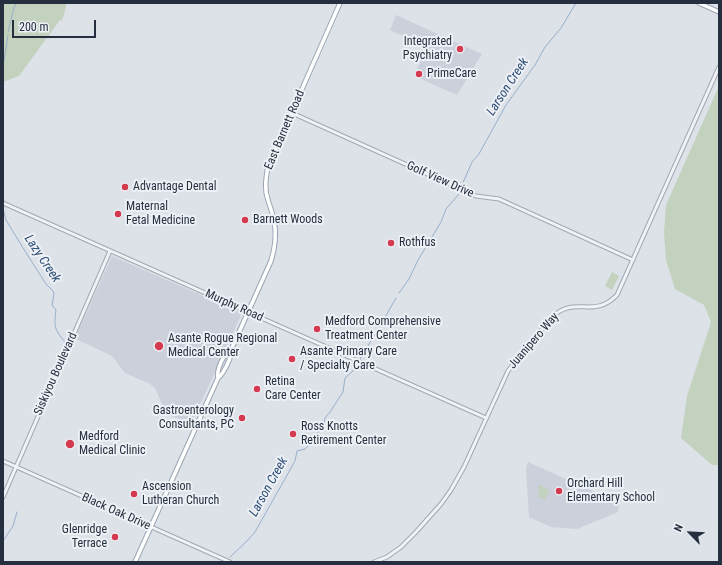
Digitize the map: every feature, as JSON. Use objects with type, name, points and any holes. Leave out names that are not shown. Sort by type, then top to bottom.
[{"type":"main road","name":"East Barnett Road","points":[[134,562],[218,378],[221,375],[231,354],[231,350],[271,261],[276,232],[266,193],[266,174],[340,3]]},
{"type":"main road","points":[[699,3],[719,12]]},
{"type":"street","name":"Juanipero Way","points":[[374,562],[393,553],[401,547],[441,504],[458,479],[508,371],[551,318],[559,311],[568,307],[596,307],[608,303],[618,293],[719,67]]},
{"type":"street","name":"Golf View Drive","points":[[292,113],[476,196],[499,199],[633,260]]},
{"type":"street","name":"Murphy Road","points":[[3,203],[486,418]]},
{"type":"street","name":"Siskiyou Boulevard","points":[[3,497],[29,434],[110,251]]},
{"type":"street","name":"Black Oak Drive","points":[[3,461],[230,562]]},
{"type":"shaded area","points":[[396,15],[482,54],[457,95],[414,76],[427,47],[390,30]]},
{"type":"shaded area","name":"Asante Rogue Regional Medical Center","points":[[112,256],[242,313],[192,422],[190,423],[169,415],[165,411],[155,388],[150,384],[125,373],[112,356],[76,339]]},
{"type":"shaded area","name":"Orchard Hill Elementary School","points":[[528,462],[619,503],[618,512],[577,529],[551,527],[529,517],[526,469]]},
{"type":"green space","points":[[3,3],[67,3],[62,21],[60,20],[19,76],[3,82]]},
{"type":"green space","points":[[719,86],[719,465],[712,465],[681,438],[687,396],[711,322],[704,305],[675,289],[666,260],[664,233],[666,205]]},
{"type":"green space","points":[[612,272],[619,276],[612,290],[605,286]]},
{"type":"green space","points":[[540,485],[549,490],[545,500],[539,497],[538,487]]},
{"type":"waterway","name":"Lazy Creek","points":[[8,32],[16,3]]},
{"type":"waterway","name":"Larson Creek","points":[[462,185],[472,162],[479,154],[506,105],[535,65],[545,47],[561,28],[576,3]]},
{"type":"waterway","name":"Lazy Creek","points":[[3,66],[8,35]]},
{"type":"waterway","name":"Larson Creek","points":[[399,293],[409,279],[418,260],[441,222],[446,209],[459,194]]},
{"type":"waterway","name":"Lazy Creek","points":[[3,209],[6,220],[23,248],[46,284],[53,291],[54,294],[52,305],[56,310],[56,328],[65,342]]},
{"type":"waterway","name":"Larson Creek","points":[[380,326],[396,298]]},
{"type":"waterway","name":"Larson Creek","points":[[360,359],[377,331]]},
{"type":"waterway","name":"Larson Creek","points":[[230,557],[255,532],[295,461],[297,451],[305,449],[312,442],[324,423],[325,418],[343,392],[345,378],[357,365]]},
{"type":"waterway","name":"Lazy Creek","points":[[3,541],[13,526],[17,512]]},
{"type":"place","name":"Integrated Psychiatry","points":[[460,49]]},
{"type":"place","name":"PrimeCare","points":[[419,74]]},
{"type":"place","name":"Advantage Dental","points":[[125,187]]},
{"type":"place","name":"Maternal Fetal Medicine","points":[[118,214]]},
{"type":"place","name":"Barnett Woods","points":[[245,220]]},
{"type":"place","name":"Rothfus","points":[[391,243]]},
{"type":"place","name":"Medford Comprehensive Treatment Center","points":[[317,329]]},
{"type":"place","name":"Asante Rogue Regional Medical Center","points":[[159,346]]},
{"type":"place","name":"Asante Primary Care / Specialty Care","points":[[292,359]]},
{"type":"place","name":"Retina Care Center","points":[[257,389]]},
{"type":"place","name":"Gastroenterology Consultants, PC","points":[[242,418]]},
{"type":"place","name":"Ross Knotts Retirement Center","points":[[293,434]]},
{"type":"place","name":"Medford Medical Clinic","points":[[70,444]]},
{"type":"place","name":"Orchard Hill Elementary School","points":[[559,491]]},
{"type":"place","name":"Ascension Lutheran Church","points":[[134,494]]},
{"type":"place","name":"Glenridge Terrace","points":[[115,537]]}]
